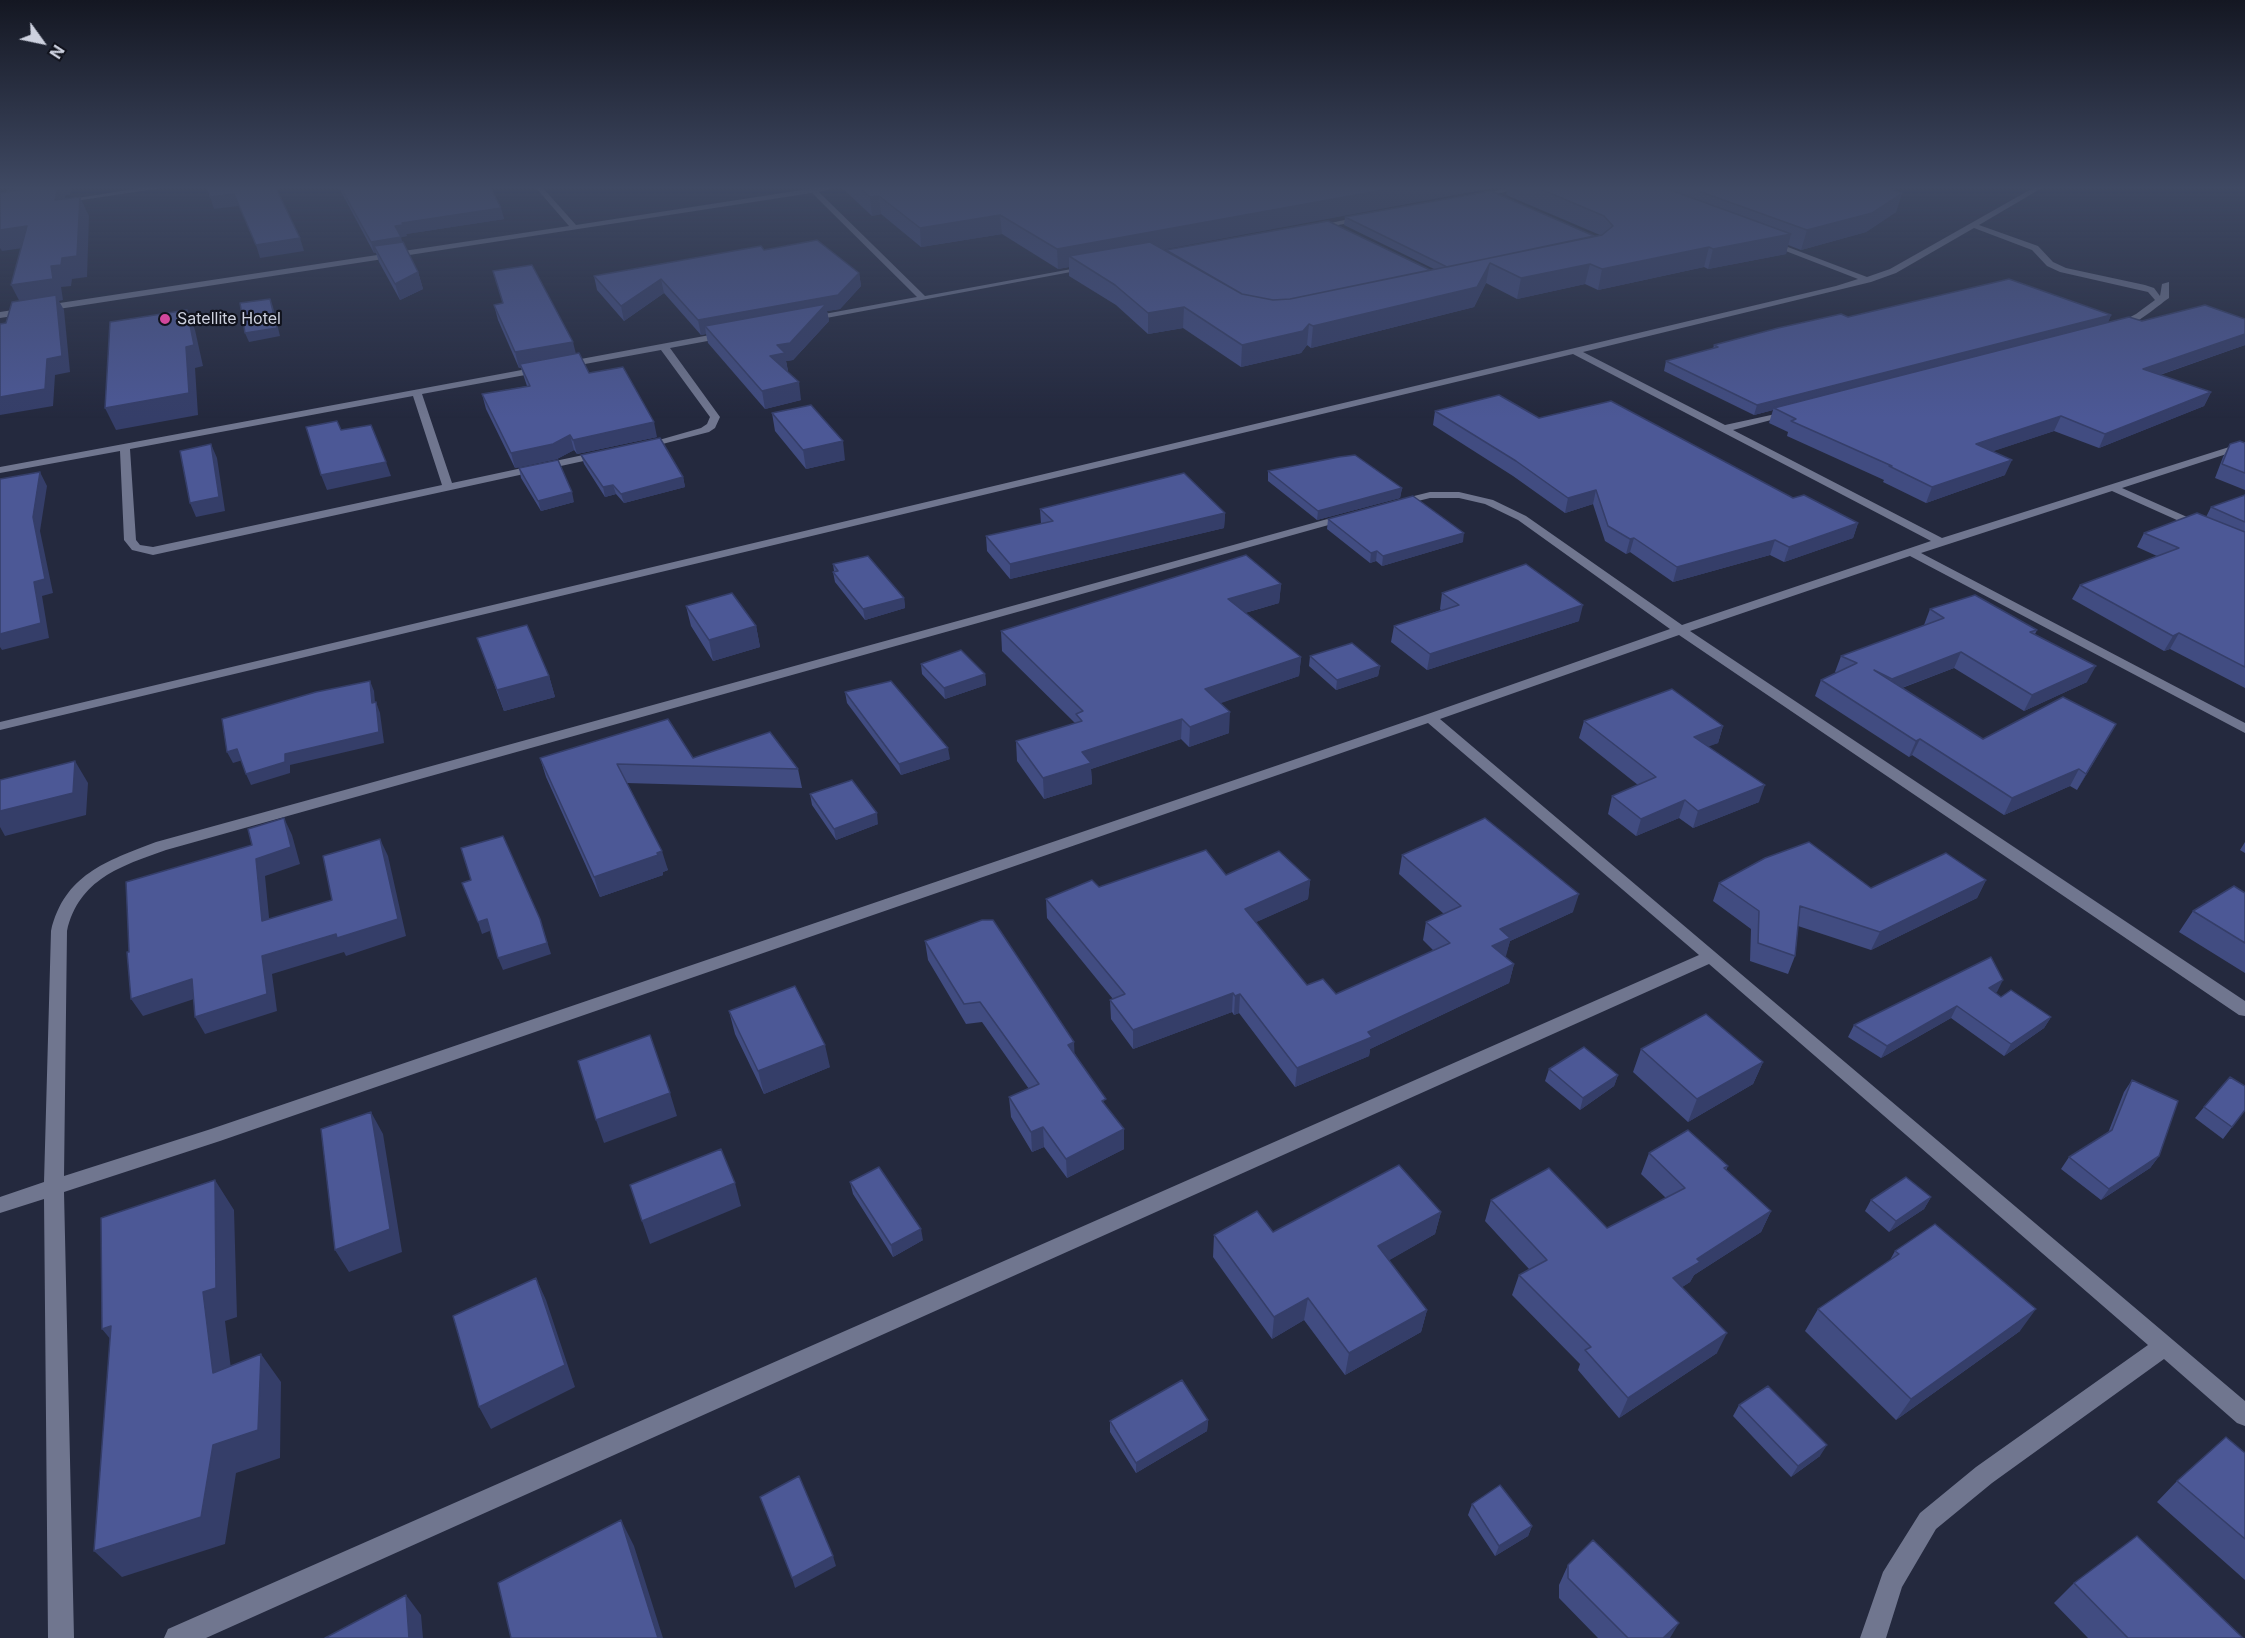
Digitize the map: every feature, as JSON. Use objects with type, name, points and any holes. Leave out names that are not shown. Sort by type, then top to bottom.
[{"type":"street","points":[[0,315],[330,264]]},
{"type":"street","points":[[889,264],[923,298]]},
{"type":"street","points":[[1828,264],[1868,279]]},
{"type":"street","points":[[0,726],[1839,288],[1893,271],[1904,264]]},
{"type":"street","points":[[2051,264],[2083,276],[2151,290],[2160,301]]},
{"type":"street","points":[[793,323],[1094,267]]},
{"type":"street","points":[[2110,330],[2139,316],[2160,301],[2166,296],[2166,284]]},
{"type":"street","points":[[0,470],[734,334]]},
{"type":"street","points":[[633,448],[695,434],[711,426],[714,421],[714,413],[663,347]]},
{"type":"street","points":[[1572,350],[1941,542]]},
{"type":"street","points":[[417,393],[448,488]]},
{"type":"street","points":[[1723,429],[1804,408]]},
{"type":"street","points":[[0,1205],[235,1129],[1680,630],[1941,542],[2245,445]]},
{"type":"street","points":[[125,447],[130,540],[136,548],[147,550],[172,549],[610,453]]},
{"type":"street","points":[[2114,488],[2212,532]]},
{"type":"street","points":[[1383,507],[1445,494],[1489,502],[1522,518],[1680,630],[2245,1010]]},
{"type":"street","points":[[61,1638],[54,1187],[60,918],[75,891],[110,867],[161,846],[1360,514]]},
{"type":"street","points":[[1911,552],[2245,729]]},
{"type":"street","points":[[1430,718],[2245,1415]]},
{"type":"street","points":[[177,1638],[1711,956]]},
{"type":"street","points":[[1873,1638],[1892,1581],[1928,1521],[1984,1475],[2164,1346]]},
{"type":"building","points":[[17,264],[61,264],[51,266],[53,279],[11,285]]},
{"type":"building","points":[[384,264],[414,264],[418,272],[395,284]]},
{"type":"building","points":[[658,264],[848,264],[859,273],[838,295],[698,320],[661,279],[621,306],[594,276]]},
{"type":"building","points":[[1082,264],[1190,264],[1242,294],[1273,300],[1290,299],[1458,264],[1489,264],[1477,287],[1313,326],[1309,324],[1303,331],[1242,345],[1184,307],[1148,313],[1115,285]]},
{"type":"building","points":[[1191,264],[1418,264],[1430,270],[1290,299],[1273,300],[1242,294]]},
{"type":"building","points":[[1493,264],[1588,264],[1521,278]]},
{"type":"building","points":[[1591,264],[1624,264],[1602,269]]},
{"type":"building","points":[[532,265],[573,342],[515,352],[494,305],[503,303],[493,271]]},
{"type":"building","points":[[2009,279],[2111,315],[1757,405],[1666,361],[1778,328],[1841,314],[1848,317]]},
{"type":"building","points":[[56,295],[62,356],[47,359],[45,389],[0,397],[0,324],[6,323],[12,302]]},
{"type":"building","points":[[270,299],[277,328],[245,333],[240,303]]},
{"type":"building","points":[[826,304],[790,343],[777,345],[785,353],[770,356],[799,382],[762,391],[705,326]]},
{"type":"building","points":[[2205,305],[2245,319],[2245,334],[2143,369],[2211,392],[2105,434],[2061,416],[1976,444],[2012,460],[1932,487],[1889,466],[1892,466],[1791,421],[1796,419],[1774,408],[2129,317],[2142,321]]},
{"type":"building","points":[[187,310],[194,345],[186,347],[189,393],[105,408],[110,322]]},
{"type":"building","points":[[579,353],[589,373],[623,367],[654,422],[573,440],[570,435],[553,444],[511,453],[482,394],[530,386],[520,364]]},
{"type":"building","points":[[1499,395],[1539,418],[1611,401],[1793,498],[1804,495],[1858,523],[1789,547],[1775,540],[1677,567],[1634,538],[1630,539],[1608,526],[1596,490],[1568,498],[1516,461],[1435,411]]},
{"type":"building","points":[[811,405],[843,441],[803,450],[772,413]]},
{"type":"building","points":[[337,421],[341,430],[371,425],[386,462],[321,475],[306,427]]},
{"type":"building","points":[[660,438],[683,477],[621,494],[613,485],[603,487],[581,455]]},
{"type":"building","points":[[2240,441],[2245,443],[2245,473],[2222,464],[2230,444]]},
{"type":"building","points":[[211,444],[219,497],[190,503],[180,451]]},
{"type":"building","points":[[1355,455],[1402,488],[1318,511],[1268,471],[1339,457]]},
{"type":"building","points":[[558,460],[572,492],[538,501],[519,468]]},
{"type":"building","points":[[40,472],[33,517],[45,579],[34,582],[41,623],[0,634],[0,479]]},
{"type":"building","points":[[1184,473],[1225,513],[1010,564],[986,536],[1053,521],[1040,509]]},
{"type":"building","points":[[2245,495],[2245,522],[2211,507]]},
{"type":"building","points":[[1413,496],[1464,533],[1383,556],[1377,551],[1371,553],[1328,519]]},
{"type":"building","points":[[2197,513],[2245,532],[2245,667],[2179,633],[2173,636],[2080,585],[2179,548],[2144,533]]},
{"type":"building","points":[[1246,555],[1281,584],[1228,599],[1301,657],[1205,689],[1230,712],[1190,727],[1182,719],[1082,752],[1091,763],[1043,778],[1016,741],[1082,721],[1076,714],[1083,711],[1001,631]]},
{"type":"building","points":[[868,556],[904,598],[863,609],[833,572],[838,571],[833,564]]},
{"type":"building","points":[[1526,564],[1583,605],[1430,654],[1394,626],[1459,605],[1442,593]]},
{"type":"building","points":[[732,593],[756,626],[709,640],[686,606]]},
{"type":"building","points":[[1975,595],[2037,630],[2030,632],[2096,666],[2032,695],[1961,652],[1892,679],[1874,670],[1983,739],[2063,697],[2116,724],[2086,774],[2079,769],[2012,798],[1920,739],[1916,741],[1821,680],[1857,663],[1841,656],[1944,618],[1930,609]]},
{"type":"building","points":[[527,625],[549,676],[497,690],[477,638]]},
{"type":"building","points":[[1352,643],[1380,666],[1337,680],[1310,656]]},
{"type":"building","points":[[961,650],[985,674],[944,688],[921,664]]},
{"type":"building","points":[[370,681],[372,703],[376,702],[379,732],[285,754],[285,762],[246,774],[237,749],[227,752],[222,719],[316,692]]},
{"type":"building","points":[[891,681],[948,748],[899,764],[845,692]]},
{"type":"building","points":[[1672,689],[1723,726],[1694,737],[1765,785],[1698,811],[1685,800],[1641,819],[1612,796],[1656,777],[1584,721]]},
{"type":"building","points":[[668,719],[693,758],[770,732],[798,769],[617,764],[662,851],[657,853],[658,855],[594,877],[540,758]]},
{"type":"building","points":[[75,761],[73,793],[0,811],[0,780]]},
{"type":"building","points":[[852,780],[877,813],[834,829],[810,794]]},
{"type":"building","points":[[284,818],[291,847],[256,859],[262,921],[332,900],[323,856],[380,839],[398,919],[337,938],[336,934],[262,956],[267,994],[195,1017],[192,979],[131,999],[127,952],[129,952],[126,882],[252,845],[248,829]]},
{"type":"building","points":[[1485,818],[1579,894],[1500,929],[1510,938],[1492,946],[1514,964],[1368,1032],[1372,1037],[1297,1068],[1240,994],[1235,996],[1233,993],[1133,1030],[1110,1000],[1125,994],[1046,899],[1092,880],[1099,887],[1206,850],[1226,875],[1279,851],[1310,880],[1245,909],[1307,985],[1323,979],[1336,994],[1450,943],[1426,922],[1461,906],[1402,855]]},
{"type":"building","points":[[503,836],[540,919],[547,943],[498,958],[487,919],[478,922],[462,883],[471,880],[461,848]]},
{"type":"building","points":[[1809,842],[1871,888],[1946,853],[1986,880],[1880,932],[1800,906],[1795,956],[1758,943],[1759,911],[1719,883],[1765,858]]},
{"type":"building","points":[[2234,886],[2245,893],[2245,943],[2193,911]]},
{"type":"building","points":[[982,920],[993,920],[1074,1042],[1068,1045],[1106,1099],[1102,1101],[1124,1129],[1066,1159],[1043,1127],[1031,1132],[1009,1097],[1039,1084],[980,1002],[964,1004],[925,941]]},
{"type":"building","points":[[1991,957],[2003,980],[1989,988],[2001,997],[2011,990],[2051,1017],[2011,1044],[1957,1006],[1887,1046],[1854,1025]]},
{"type":"building","points":[[795,986],[825,1045],[758,1071],[729,1011]]},
{"type":"building","points":[[1706,1014],[1763,1062],[1697,1099],[1641,1049]]},
{"type":"building","points":[[650,1035],[670,1093],[596,1120],[578,1061]]},
{"type":"building","points":[[1584,1047],[1618,1075],[1583,1098],[1549,1069]]},
{"type":"building","points":[[2230,1077],[2245,1086],[2245,1110],[2232,1127],[2204,1107]]},
{"type":"building","points":[[2132,1080],[2178,1101],[2159,1156],[2109,1189],[2069,1157],[2112,1130]]},
{"type":"building","points":[[371,1112],[390,1229],[335,1250],[321,1129]]},
{"type":"building","points":[[1688,1130],[1728,1166],[1724,1168],[1771,1211],[1697,1259],[1700,1262],[1673,1278],[1727,1333],[1628,1398],[1585,1350],[1591,1347],[1519,1275],[1547,1260],[1491,1200],[1549,1168],[1607,1228],[1685,1188],[1649,1153]]},
{"type":"building","points":[[721,1149],[735,1183],[642,1221],[630,1185]]},
{"type":"building","points":[[1399,1165],[1441,1212],[1378,1246],[1427,1310],[1349,1353],[1308,1298],[1274,1317],[1214,1235],[1257,1211],[1273,1232]]},
{"type":"building","points":[[879,1167],[921,1229],[891,1245],[850,1182]]},
{"type":"building","points":[[1906,1177],[1931,1197],[1896,1221],[1871,1200]]},
{"type":"building","points":[[215,1180],[216,1288],[203,1292],[213,1373],[261,1354],[258,1430],[213,1445],[201,1517],[94,1551],[111,1326],[102,1329],[101,1218]]},
{"type":"building","points":[[1935,1224],[2036,1309],[1911,1399],[1818,1309],[1899,1254],[1895,1251]]},
{"type":"building","points":[[536,1278],[565,1365],[479,1407],[453,1316]]},
{"type":"building","points":[[1182,1380],[1208,1420],[1136,1463],[1110,1421]]},
{"type":"building","points":[[1768,1386],[1827,1445],[1798,1466],[1739,1405]]},
{"type":"building","points":[[2226,1437],[2245,1453],[2245,1539],[2177,1481]]},
{"type":"building","points":[[799,1476],[833,1556],[792,1578],[760,1497]]},
{"type":"building","points":[[1500,1485],[1532,1526],[1499,1546],[1472,1504]]},
{"type":"building","points":[[621,1520],[658,1638],[511,1638],[498,1583]]},
{"type":"building","points":[[2137,1536],[2243,1638],[2128,1638],[2074,1583]]},
{"type":"building","points":[[1593,1540],[1679,1623],[1663,1638],[1628,1638],[1568,1578],[1568,1565]]},
{"type":"building","points":[[406,1595],[409,1638],[325,1638]]},
{"type":"place","name":"Satellite Hotel","points":[[165,319]]}]
